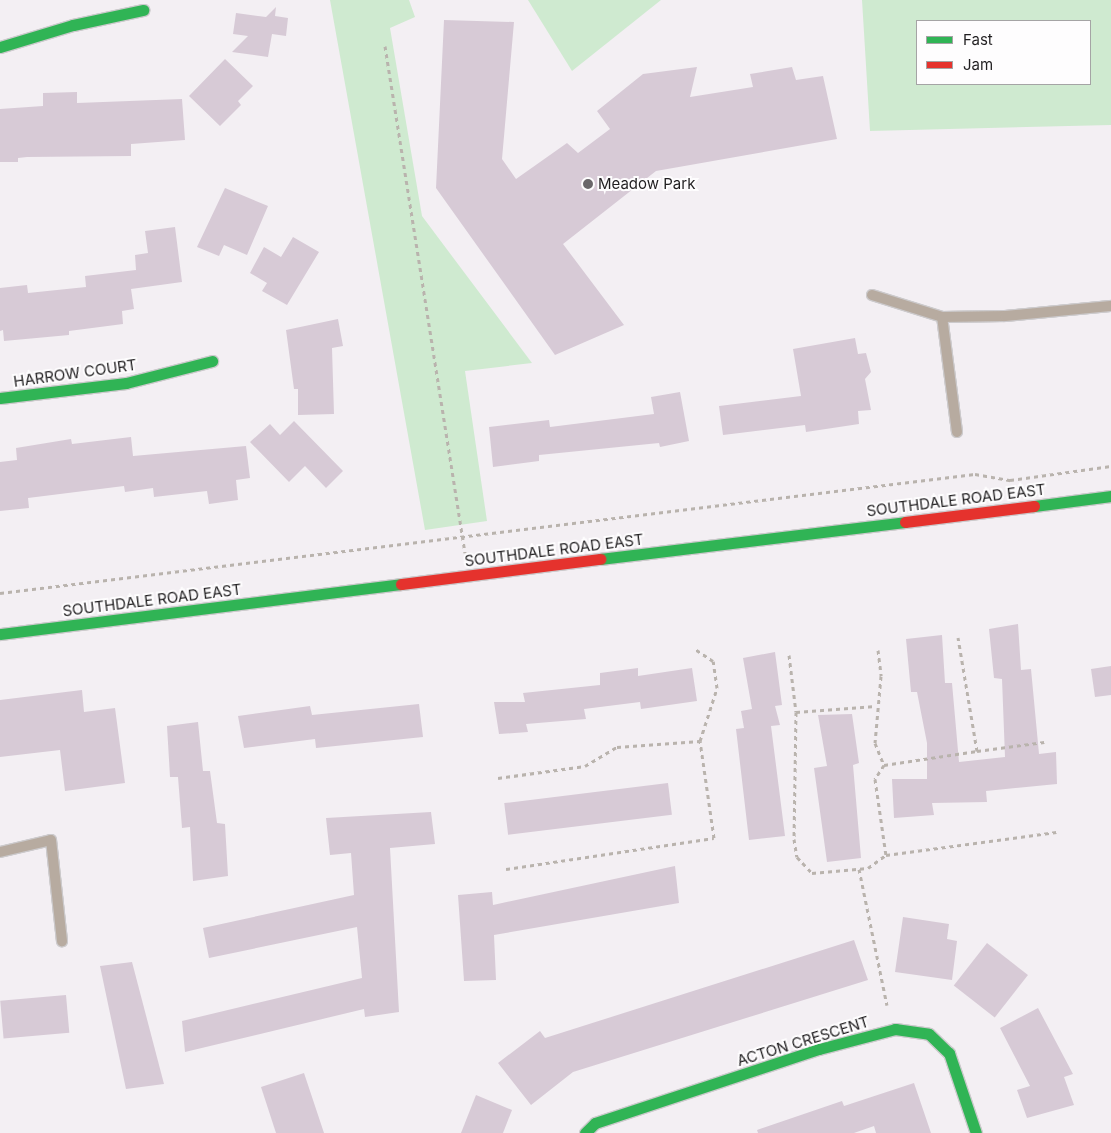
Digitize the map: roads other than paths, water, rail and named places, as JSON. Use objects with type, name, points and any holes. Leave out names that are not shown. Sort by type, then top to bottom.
[{"type":"main road","points":[[0,47],[73,25],[144,10]]},
{"type":"main road","name":"HARROW COURT","points":[[0,398],[126,383],[212,360]]},
{"type":"main road","name":"SOUTHDALE ROAD EAST","points":[[0,634],[1111,496]]},
{"type":"main road","name":"ACTON CRESCENT","points":[[585,1133],[605,1120],[819,1049],[895,1029],[928,1034],[949,1052],[976,1133]]},
{"type":"lane","points":[[872,295],[942,317],[1005,316],[1111,306]]},
{"type":"lane","points":[[942,317],[957,432]]},
{"type":"lane","points":[[0,852],[51,840],[62,941]]},
{"type":"place","name":"Meadow Park","points":[[588,184]]}]
